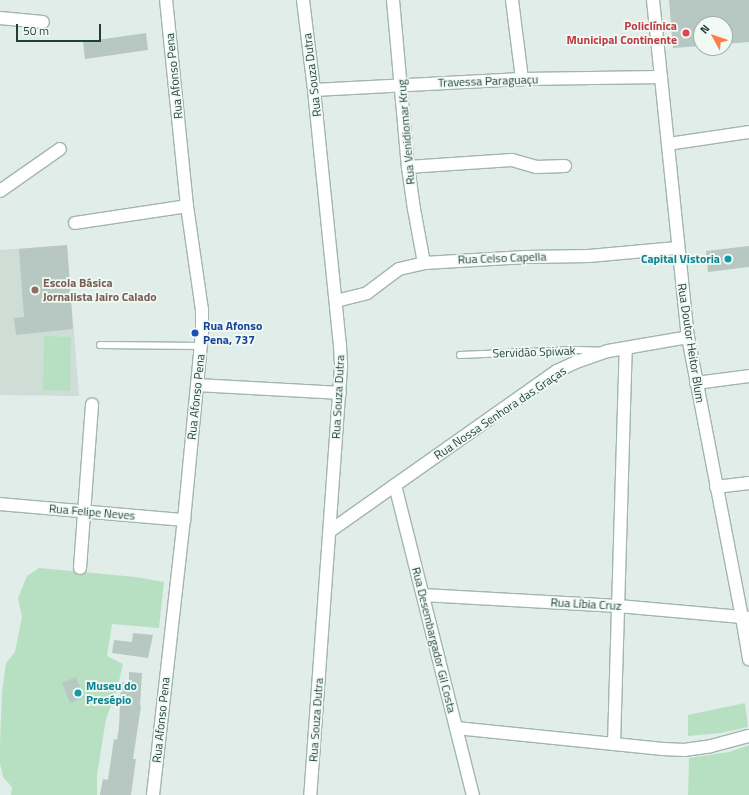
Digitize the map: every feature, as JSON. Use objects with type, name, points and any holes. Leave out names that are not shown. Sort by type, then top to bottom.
[{"type":"street","name":"Rua Afonso Pena","points":[[153,795],[198,385],[202,310],[187,206],[166,0]]},
{"type":"street","name":"Rua Souza Dutra","points":[[303,0],[314,90],[340,345],[340,393],[310,795]]},
{"type":"street","name":"Rua Venidiomar Krug","points":[[393,0],[402,84],[408,167],[424,263]]},
{"type":"street","points":[[512,0],[522,79]]},
{"type":"street","name":"Rua Doutor Heitor Blum","points":[[653,0],[688,337],[716,487],[745,618],[749,659]]},
{"type":"street","points":[[0,18],[43,22]]},
{"type":"street","name":"Travessa Paraguaçu","points":[[314,90],[402,84],[522,79],[661,78]]},
{"type":"street","points":[[668,144],[749,132]]},
{"type":"street","points":[[0,191],[60,149]]},
{"type":"street","points":[[408,167],[506,160],[536,167],[565,166]]},
{"type":"street","points":[[75,223],[187,206]]},
{"type":"street","name":"Rua Celso Capella","points":[[336,301],[367,293],[399,268],[424,263],[518,257],[589,256],[678,248]]},
{"type":"street","name":"Rua Nossa Senhora das Graças","points":[[330,531],[557,371],[608,351],[688,337]]},
{"type":"street","points":[[614,744],[626,348]]},
{"type":"street","points":[[696,383],[749,376]]},
{"type":"street","points":[[198,385],[340,393]]},
{"type":"street","points":[[80,568],[92,404]]},
{"type":"street","points":[[716,487],[749,484]]},
{"type":"street","name":"Rua Desembargador Gil Costa","points":[[395,485],[473,795]]},
{"type":"street","name":"Rua Felipe Neves","points":[[0,504],[184,520]]},
{"type":"street","name":"Rua Líbia Cruz","points":[[423,595],[618,606],[745,618]]},
{"type":"street","points":[[456,728],[684,750],[711,746],[749,736]]},
{"type":"lane","points":[[100,344],[201,346]]},
{"type":"lane","name":"Servidão Spiwak","points":[[460,355],[583,350],[608,351]]},
{"type":"shaded area","name":"Escola Básica Jornalista Jairo Calado","points":[[67,245],[79,396],[0,395],[0,250]]},
{"type":"green space","points":[[44,336],[71,337],[70,391],[43,390]]},
{"type":"green space","points":[[39,568],[136,577],[164,582],[159,628],[112,624],[107,656],[123,664],[117,690],[106,719],[97,775],[97,795],[11,795],[12,787],[3,777],[0,763],[0,743],[2,692],[6,663],[15,652],[22,617],[18,598],[27,576]]},
{"type":"green space","points":[[745,703],[748,727],[721,733],[688,736],[688,715]]},
{"type":"green space","points":[[749,745],[749,795],[688,795],[689,758],[729,752]]},
{"type":"building","name":"Policlínica Municipal Continente","points":[[669,0],[749,0],[749,42],[733,43],[733,16],[693,16],[693,47],[673,48]]},
{"type":"building","points":[[146,33],[148,50],[85,59],[83,42]]},
{"type":"building","points":[[67,245],[73,329],[16,335],[14,318],[24,317],[19,249]]},
{"type":"building","name":"Capital Vistoria","points":[[749,246],[749,267],[708,272],[706,251]]},
{"type":"building","points":[[133,633],[153,635],[148,658],[112,653],[114,640],[132,642]]},
{"type":"building","points":[[129,672],[142,673],[141,706],[133,759],[136,759],[131,795],[100,795],[103,779],[108,780],[114,739],[117,740],[121,682],[129,683]]},
{"type":"building","points":[[76,677],[84,697],[70,703],[62,683]]},
{"type":"place","name":"Policlínica Municipal Continente","points":[[686,33]]},
{"type":"place","name":"Capital Vistoria","points":[[728,259]]},
{"type":"place","name":"Escola Básica Jornalista Jairo Calado","points":[[35,290]]},
{"type":"place","name":"Rua Afonso Pena, 737","points":[[195,333]]},
{"type":"place","name":"Museu do Presépio","points":[[78,693]]}]
